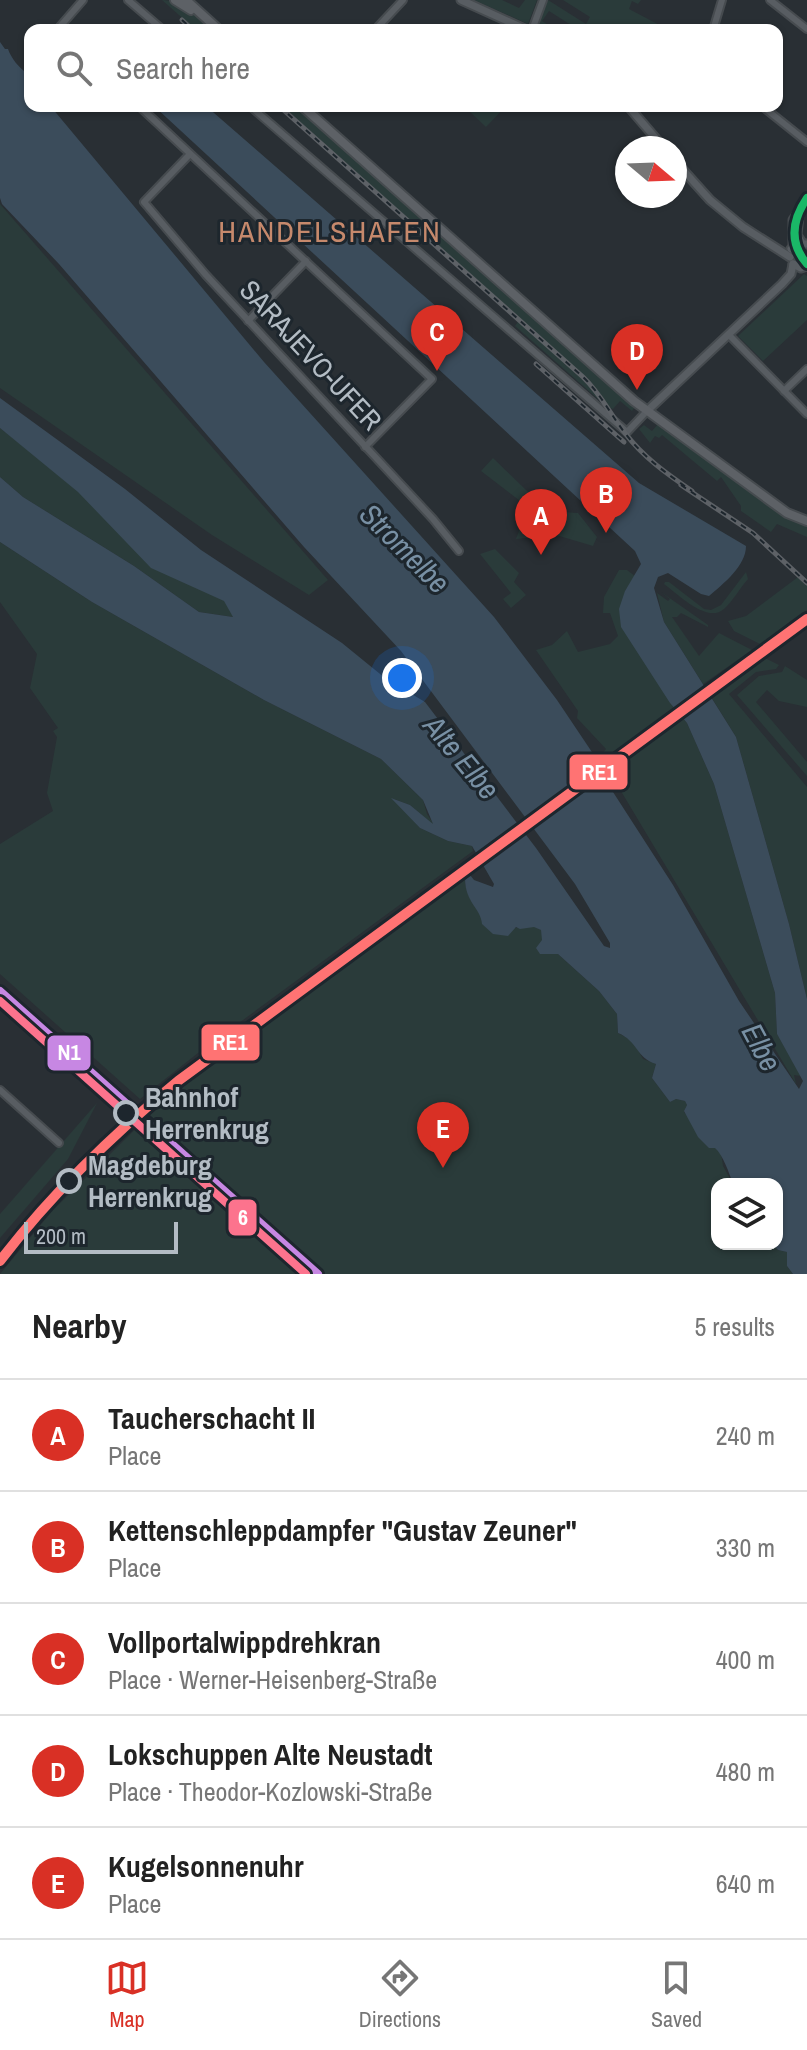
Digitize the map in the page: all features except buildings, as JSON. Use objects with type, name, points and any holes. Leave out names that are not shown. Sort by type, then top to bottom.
[{"type":"main road","points":[[175,0],[209,21]]},
{"type":"main road","points":[[186,0],[212,24]]},
{"type":"main road","points":[[310,112],[647,411],[787,513],[807,521]]},
{"type":"street","points":[[128,0],[156,24]]},
{"type":"street","points":[[381,24],[403,0]]},
{"type":"street","points":[[461,0],[515,24]]},
{"type":"street","points":[[532,24],[543,0]]},
{"type":"street","points":[[715,24],[722,0]]},
{"type":"street","points":[[773,1],[807,29]]},
{"type":"street","points":[[64,24],[80,2]]},
{"type":"street","points":[[145,112],[432,379],[365,447]]},
{"type":"street","points":[[257,112],[627,432],[801,265]]},
{"type":"street","points":[[633,112],[654,136]]},
{"type":"street","points":[[770,112],[807,142]]},
{"type":"street","name":"SARAJEVO-UFER","points":[[190,154],[144,202],[248,321],[433,519],[459,551]]},
{"type":"street","points":[[687,175],[705,196],[766,243],[801,265]]},
{"type":"street","points":[[766,243],[792,248],[804,244],[797,236],[797,225],[807,200]]},
{"type":"street","points":[[801,265],[792,248],[793,220],[807,200]]},
{"type":"street","points":[[248,321],[306,261]]},
{"type":"street","points":[[729,335],[807,414]]},
{"type":"street","points":[[784,391],[807,369]]},
{"type":"street","points":[[0,991],[318,1274]]},
{"type":"street","points":[[0,1090],[59,1143]]},
{"type":"shaded area","points":[[162,0],[183,6],[208,24],[189,24]]},
{"type":"shaded area","points":[[474,0],[502,0],[519,8],[525,0],[537,0],[528,24]]},
{"type":"shaded area","points":[[548,0],[586,24],[569,24],[549,11],[542,21],[547,24],[538,24]]},
{"type":"shaded area","points":[[563,0],[641,0],[638,4],[632,1],[629,9],[658,24],[586,24],[590,17]]},
{"type":"shaded area","points":[[288,112],[303,112],[635,407],[632,411],[620,401],[613,409],[607,407],[515,326],[520,319]]},
{"type":"shaded area","points":[[470,112],[500,112],[486,127]]},
{"type":"shaded area","points":[[0,204],[328,580],[309,595],[212,535],[0,388]]},
{"type":"shaded area","points":[[804,274],[807,276],[807,320],[763,361],[738,336]]},
{"type":"shaded area","points":[[658,424],[787,517],[807,524],[807,537],[777,524],[771,532],[741,511],[741,506],[721,477],[717,481],[662,435],[659,438],[655,436],[650,443],[639,429],[644,425],[652,431]]},
{"type":"shaded area","points":[[0,428],[209,592],[225,601],[234,617],[199,612],[134,566],[23,497],[0,477]]},
{"type":"shaded area","points":[[493,458],[556,519],[562,512],[578,513],[597,537],[593,546],[556,535],[516,539],[528,507],[481,471]]},
{"type":"shaded area","points":[[0,542],[92,602],[264,700],[381,759],[423,800],[435,826],[410,805],[394,799],[420,828],[448,841],[472,846],[473,851],[140,1099],[0,974],[0,844],[53,811],[47,793],[57,737],[53,731],[58,728],[30,688],[37,654],[0,602]]},
{"type":"shaded area","points":[[495,549],[519,573],[514,582],[526,595],[511,608],[503,599],[511,593],[480,554]]},
{"type":"shaded area","points":[[619,570],[627,570],[635,576],[625,591],[670,703],[687,723],[714,784],[775,993],[777,1034],[801,1076],[794,1075],[796,1084],[600,756],[606,749],[577,718],[578,711],[536,650],[552,645],[567,631],[578,652],[610,644],[618,636],[610,613],[603,613],[604,597]]},
{"type":"shaded area","points":[[746,572],[748,579],[727,606],[717,613],[693,606],[664,584],[669,582],[704,609],[711,610],[721,605]]},
{"type":"shaded area","points":[[798,577],[807,585],[807,610],[760,644],[734,631],[728,621],[746,616]]},
{"type":"shaded area","points":[[661,592],[708,625],[681,613],[672,617],[699,656],[719,633],[752,650],[703,684],[664,622],[657,593],[668,601],[670,599]]},
{"type":"shaded area","points":[[765,658],[779,665],[776,669],[756,672],[729,694],[807,787],[807,999],[736,737],[710,695]]},
{"type":"shaded area","points":[[785,666],[807,680],[807,707],[779,701],[767,690],[756,702],[807,762],[807,776],[737,695],[759,676],[782,672]]},
{"type":"shaded area","points":[[465,878],[469,896],[483,921],[514,928],[534,926],[541,930],[547,953],[558,954],[599,991],[617,1014],[618,1033],[633,1041],[643,1059],[656,1064],[652,1078],[670,1102],[676,1099],[685,1101],[684,1112],[721,1153],[730,1178],[711,1178],[711,1250],[787,1252],[787,1266],[793,1274],[0,1274],[53,1210],[154,1111],[208,1066]]},
{"type":"shaded area","points":[[97,1103],[68,1159],[0,1238],[0,1214]]},
{"type":"water","points":[[0,42],[24,70],[24,112],[55,112],[264,362],[494,617],[557,700],[608,776],[613,792],[673,885],[739,1001],[799,1089],[803,1081],[777,1034],[775,993],[714,784],[687,723],[670,703],[621,627],[619,609],[625,591],[641,564],[635,551],[160,112],[213,112],[639,483],[746,546],[738,567],[709,596],[668,573],[658,577],[654,588],[664,622],[736,737],[807,999],[807,1274],[793,1274],[787,1266],[787,1252],[778,1250],[783,1250],[783,1178],[731,1178],[718,1151],[709,1148],[698,1137],[684,1111],[685,1101],[676,1099],[670,1102],[652,1078],[656,1064],[644,1058],[630,1040],[618,1033],[617,1014],[599,991],[558,954],[540,954],[536,948],[542,940],[541,930],[516,927],[508,936],[493,934],[482,924],[470,899],[465,878],[470,875],[474,880],[493,887],[494,884],[472,846],[448,841],[420,828],[391,798],[410,805],[433,824],[423,800],[381,759],[264,700],[92,602],[0,542],[0,477],[23,497],[134,566],[199,612],[233,617],[224,601],[151,568],[78,492],[0,428],[0,398],[125,489],[201,550],[342,643],[385,678],[425,702],[536,848],[604,946],[610,948],[575,884],[401,651],[304,547],[59,264],[2,204]]},
{"type":"pier","points":[[602,762],[607,768],[528,826],[523,819]]},
{"type":"pier","points":[[520,821],[525,828],[477,863],[472,856]]},
{"type":"railway","points":[[182,20],[186,24]]},
{"type":"railway","points":[[286,112],[583,377],[632,442],[692,491]]},
{"type":"railway","points":[[536,364],[624,442]]},
{"type":"railway","points":[[681,485],[753,533],[807,583]]},
{"type":"railway","points":[[724,680],[807,625]]},
{"type":"transit line","points":[[807,198],[798,215],[795,231],[797,248],[807,264]]},
{"type":"transit line","name":"RE1","points":[[0,1261],[40,1212],[84,1166],[178,1081],[807,619]]},
{"type":"transit line","name":"N1","points":[[0,991],[318,1274]]},
{"type":"transit line","name":"6","points":[[0,1001],[306,1274]]},
{"type":"place","name":"Vollportalwippdrehkran","points":[[437,371]]},
{"type":"place","name":"Lokschuppen Alte Neustadt","points":[[637,390]]},
{"type":"place","name":"Kettenschleppdampfer \"Gustav Zeuner\"","points":[[606,533]]},
{"type":"place","name":"Taucherschacht II","points":[[541,555]]},
{"type":"place","name":"Bahnhof Herrenkrug","points":[[126,1113]]},
{"type":"place","name":"Kugelsonnenuhr","points":[[443,1168]]},
{"type":"place","name":"Magdeburg Herrenkrug","points":[[69,1181]]},
{"type":"district","name":"HANDELSHAFEN","points":[[330,231]]},
{"type":"water label","name":"Stromelbe","points":[[405,548]]},
{"type":"water label","name":"Alte Elbe","points":[[462,757]]},
{"type":"water label","name":"Elbe","points":[[762,1047]]}]
